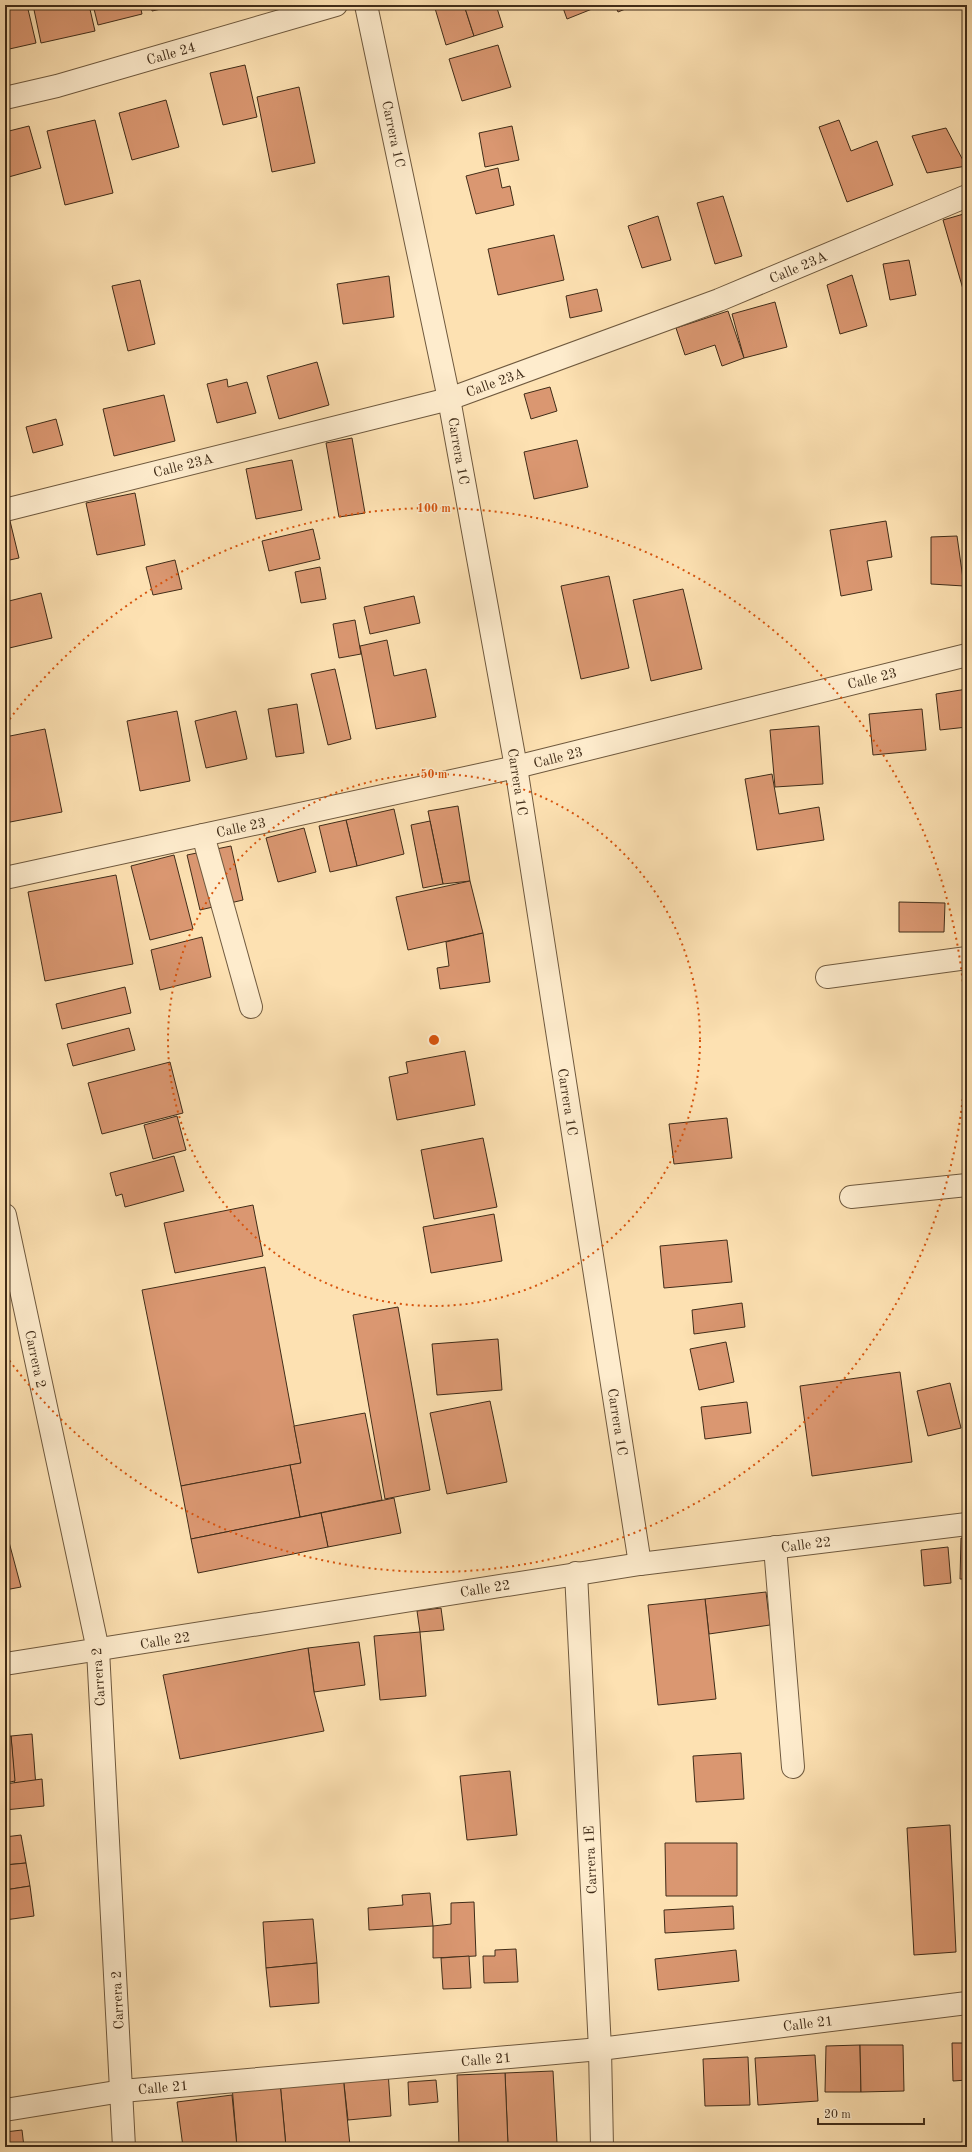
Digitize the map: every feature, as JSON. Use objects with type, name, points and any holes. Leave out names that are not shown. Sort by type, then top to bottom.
[{"type":"street","name":"Calle 24","points":[[5,98],[57,86],[336,5]]},
{"type":"street","name":"Carrera 1C","points":[[366,5],[450,399],[516,767],[640,1564]]},
{"type":"street","name":"Calle 23A","points":[[5,510],[450,399],[719,300],[967,196]]},
{"type":"street","name":"Calle 23","points":[[5,878],[516,767],[967,655]]},
{"type":"street","points":[[203,835],[251,1007]]},
{"type":"street","points":[[827,977],[967,958]]},
{"type":"street","points":[[851,1197],[967,1185]]},
{"type":"street","name":"Carrera 2","points":[[5,1215],[98,1650],[124,2147]]},
{"type":"street","name":"Calle 22","points":[[5,1664],[576,1573],[967,1524]]},
{"type":"street","points":[[775,1548],[792,1767]]},
{"type":"street","name":"Carrera 1E","points":[[576,1573],[600,2049],[602,2147]]},
{"type":"street","name":"Calle 21","points":[[5,2110],[122,2090],[600,2049],[967,2003]]},
{"type":"building","points":[[5,5],[27,5],[36,43],[5,50]]},
{"type":"building","points":[[33,5],[89,5],[95,31],[41,43]]},
{"type":"building","points":[[93,5],[140,5],[142,14],[98,25]]},
{"type":"building","points":[[151,5],[179,5],[152,11]]},
{"type":"building","points":[[434,5],[464,5],[474,36],[446,45]]},
{"type":"building","points":[[464,5],[496,5],[503,27],[474,36]]},
{"type":"building","points":[[562,5],[602,5],[567,19]]},
{"type":"building","points":[[615,5],[635,5],[618,12]]},
{"type":"building","points":[[498,45],[511,87],[462,101],[449,59]]},
{"type":"building","points":[[245,65],[257,117],[223,125],[210,73]]},
{"type":"building","points":[[299,87],[315,163],[272,172],[257,97]]},
{"type":"building","points":[[166,100],[179,147],[132,160],[119,113]]},
{"type":"building","points":[[95,120],[113,193],[65,205],[47,131]]},
{"type":"building","points":[[839,120],[851,151],[877,141],[893,185],[847,202],[819,127]]},
{"type":"building","points":[[29,126],[41,168],[5,178],[5,132]]},
{"type":"building","points":[[512,126],[519,160],[485,167],[479,133]]},
{"type":"building","points":[[946,128],[966,166],[927,173],[912,136]]},
{"type":"building","points":[[498,168],[502,188],[510,186],[514,205],[476,214],[466,176]]},
{"type":"building","points":[[723,196],[742,256],[715,264],[697,203]]},
{"type":"building","points":[[967,213],[967,296],[965,296],[943,220]]},
{"type":"building","points":[[658,216],[671,260],[642,268],[628,226]]},
{"type":"building","points":[[554,235],[564,280],[498,295],[488,249]]},
{"type":"building","points":[[909,260],[916,295],[890,300],[883,264]]},
{"type":"building","points":[[852,275],[867,326],[840,334],[827,285]]},
{"type":"building","points":[[389,276],[394,317],[343,324],[337,284]]},
{"type":"building","points":[[140,280],[155,344],[128,351],[112,286]]},
{"type":"building","points":[[597,289],[602,311],[570,318],[566,296]]},
{"type":"building","points":[[775,302],[787,347],[744,358],[732,314]]},
{"type":"building","points":[[728,311],[744,358],[722,366],[715,345],[685,355],[676,328]]},
{"type":"building","points":[[317,362],[329,405],[279,419],[267,376]]},
{"type":"building","points":[[227,379],[228,387],[247,382],[256,413],[217,423],[207,384]]},
{"type":"building","points":[[550,387],[557,411],[531,419],[524,394]]},
{"type":"building","points":[[164,395],[175,441],[114,456],[103,409]]},
{"type":"building","points":[[56,419],[63,445],[33,453],[26,427]]},
{"type":"building","points":[[352,438],[365,513],[339,517],[326,443]]},
{"type":"building","points":[[577,440],[588,487],[534,499],[524,452]]},
{"type":"building","points":[[292,460],[302,510],[256,519],[246,469]]},
{"type":"building","points":[[135,493],[145,545],[97,555],[86,503]]},
{"type":"building","points":[[10,521],[19,558],[5,561],[5,523]]},
{"type":"building","points":[[886,521],[892,557],[867,561],[872,590],[841,596],[830,530]]},
{"type":"building","points":[[313,529],[320,559],[269,571],[262,541]]},
{"type":"building","points":[[957,536],[964,586],[931,584],[931,537]]},
{"type":"building","points":[[175,560],[182,589],[153,595],[146,567]]},
{"type":"building","points":[[320,567],[326,599],[301,603],[295,572]]},
{"type":"building","points":[[609,576],[629,668],[581,679],[561,586]]},
{"type":"building","points":[[683,589],[702,669],[651,681],[633,600]]},
{"type":"building","points":[[41,593],[52,638],[5,649],[5,602]]},
{"type":"building","points":[[414,596],[420,623],[370,634],[364,607]]},
{"type":"building","points":[[355,620],[361,654],[339,658],[333,624]]},
{"type":"building","points":[[387,640],[394,676],[426,669],[436,717],[376,729],[360,646]]},
{"type":"building","points":[[335,669],[351,739],[328,745],[311,674]]},
{"type":"building","points":[[967,689],[967,727],[940,730],[936,694]]},
{"type":"building","points":[[297,704],[304,753],[276,757],[268,709]]},
{"type":"building","points":[[922,709],[926,750],[873,755],[869,714]]},
{"type":"building","points":[[177,711],[190,781],[140,791],[127,721]]},
{"type":"building","points":[[236,711],[247,759],[206,768],[195,721]]},
{"type":"building","points":[[819,726],[823,784],[775,787],[770,730]]},
{"type":"building","points":[[45,729],[62,812],[5,823],[5,737]]},
{"type":"building","points":[[772,774],[779,814],[819,807],[824,840],[757,850],[745,779]]},
{"type":"building","points":[[458,806],[470,881],[443,884],[428,811]]},
{"type":"building","points":[[394,809],[404,854],[357,866],[346,820]]},
{"type":"building","points":[[346,820],[357,866],[330,872],[319,826]]},
{"type":"building","points":[[430,821],[443,884],[423,888],[411,825]]},
{"type":"building","points":[[304,828],[316,872],[278,882],[266,838]]},
{"type":"building","points":[[231,846],[243,900],[200,910],[187,855]]},
{"type":"building","points":[[174,855],[193,929],[150,940],[131,866]]},
{"type":"building","points":[[116,875],[133,964],[45,981],[28,892]]},
{"type":"building","points":[[470,881],[483,933],[408,950],[396,897]]},
{"type":"building","points":[[899,902],[945,903],[944,932],[899,932]]},
{"type":"building","points":[[483,933],[490,982],[440,989],[437,968],[449,966],[446,942]]},
{"type":"building","points":[[202,937],[211,977],[160,990],[151,950]]},
{"type":"building","points":[[125,987],[131,1013],[62,1029],[56,1004]]},
{"type":"building","points":[[129,1028],[135,1050],[73,1066],[67,1044]]},
{"type":"building","points":[[465,1051],[475,1105],[397,1120],[389,1077],[408,1073],[406,1062]]},
{"type":"building","points":[[170,1062],[183,1113],[102,1134],[88,1083]]},
{"type":"building","points":[[177,1116],[186,1150],[153,1159],[144,1125]]},
{"type":"building","points":[[727,1118],[732,1158],[674,1164],[669,1124]]},
{"type":"building","points":[[483,1138],[497,1207],[434,1219],[421,1150]]},
{"type":"building","points":[[174,1156],[184,1191],[125,1207],[122,1194],[116,1196],[110,1173]]},
{"type":"building","points":[[253,1205],[263,1256],[175,1273],[164,1223]]},
{"type":"building","points":[[494,1214],[502,1261],[431,1273],[423,1227]]},
{"type":"building","points":[[727,1240],[732,1282],[664,1288],[660,1246]]},
{"type":"building","points":[[265,1267],[301,1463],[181,1486],[142,1290]]},
{"type":"building","points":[[742,1303],[745,1327],[694,1334],[692,1310]]},
{"type":"building","points":[[398,1307],[430,1490],[385,1499],[353,1315]]},
{"type":"building","points":[[498,1339],[502,1390],[437,1395],[432,1344]]},
{"type":"building","points":[[726,1342],[734,1382],[699,1390],[690,1349]]},
{"type":"building","points":[[900,1372],[912,1462],[812,1476],[800,1386]]},
{"type":"building","points":[[950,1383],[961,1428],[928,1436],[917,1391]]},
{"type":"building","points":[[490,1401],[507,1482],[447,1494],[430,1413]]},
{"type":"building","points":[[747,1402],[751,1433],[705,1439],[701,1407]]},
{"type":"building","points":[[365,1413],[382,1500],[300,1517],[290,1465],[301,1463],[294,1426]]},
{"type":"building","points":[[290,1465],[300,1517],[191,1539],[181,1486]]},
{"type":"building","points":[[394,1498],[401,1533],[328,1547],[321,1513]]},
{"type":"building","points":[[321,1513],[328,1547],[198,1573],[191,1539]]},
{"type":"building","points":[[5,1527],[21,1587],[5,1590]]},
{"type":"building","points":[[961,1538],[967,1538],[967,1579],[960,1579]]},
{"type":"building","points":[[948,1547],[951,1583],[924,1586],[921,1550]]},
{"type":"building","points":[[766,1592],[770,1625],[709,1634],[705,1599]]},
{"type":"building","points":[[705,1599],[716,1699],[658,1705],[648,1605]]},
{"type":"building","points":[[441,1608],[444,1630],[420,1632],[417,1611]]},
{"type":"building","points":[[420,1632],[426,1696],[380,1700],[374,1636]]},
{"type":"building","points":[[359,1642],[365,1685],[314,1692],[308,1648]]},
{"type":"building","points":[[308,1648],[314,1692],[324,1731],[180,1759],[163,1675]]},
{"type":"building","points":[[32,1734],[36,1787],[15,1790],[11,1736]]},
{"type":"building","points":[[11,1736],[15,1781],[5,1783],[5,1737]]},
{"type":"building","points":[[741,1753],[744,1799],[696,1802],[693,1756]]},
{"type":"building","points":[[510,1771],[517,1835],[467,1840],[460,1776]]},
{"type":"building","points":[[42,1779],[44,1806],[5,1810],[5,1784]]},
{"type":"building","points":[[950,1825],[956,1952],[914,1955],[907,1828]]},
{"type":"building","points":[[21,1835],[26,1863],[5,1865],[5,1837]]},
{"type":"building","points":[[665,1843],[737,1843],[737,1896],[666,1896]]},
{"type":"building","points":[[967,1844],[967,1907],[964,1845]]},
{"type":"building","points":[[26,1863],[30,1886],[5,1890],[5,1865]]},
{"type":"building","points":[[30,1886],[34,1916],[5,1920],[5,1890]]},
{"type":"building","points":[[430,1893],[433,1926],[369,1930],[368,1908],[403,1905],[402,1895]]},
{"type":"building","points":[[474,1902],[476,1956],[433,1958],[433,1926],[451,1924],[451,1903]]},
{"type":"building","points":[[733,1906],[734,1929],[665,1933],[664,1910]]},
{"type":"building","points":[[313,1919],[317,1963],[266,1968],[263,1922]]},
{"type":"building","points":[[516,1949],[518,1982],[484,1983],[483,1956],[495,1956],[495,1950]]},
{"type":"building","points":[[736,1950],[739,1981],[658,1990],[655,1959]]},
{"type":"building","points":[[469,1956],[471,1988],[443,1989],[441,1958]]},
{"type":"building","points":[[317,1963],[319,2003],[270,2007],[266,1968]]},
{"type":"building","points":[[5,2007],[9,2038],[5,2038]]},
{"type":"building","points":[[952,2043],[967,2043],[967,2080],[953,2081]]},
{"type":"building","points":[[860,2045],[861,2092],[825,2092],[826,2046]]},
{"type":"building","points":[[860,2045],[903,2045],[904,2091],[861,2092]]},
{"type":"building","points":[[815,2055],[818,2101],[758,2105],[755,2058]]},
{"type":"building","points":[[748,2057],[750,2105],[705,2106],[703,2059]]},
{"type":"building","points":[[388,2071],[391,2116],[348,2120],[343,2075]]},
{"type":"building","points":[[553,2071],[557,2143],[508,2145],[505,2073]]},
{"type":"building","points":[[505,2073],[508,2145],[459,2147],[457,2075]]},
{"type":"building","points":[[343,2075],[350,2146],[286,2147],[280,2082]]},
{"type":"building","points":[[436,2080],[438,2102],[409,2105],[408,2082]]},
{"type":"building","points":[[280,2082],[286,2147],[237,2147],[232,2086]]},
{"type":"building","points":[[232,2095],[237,2147],[183,2147],[177,2102]]},
{"type":"building","points":[[22,2130],[24,2147],[5,2147],[5,2132]]}]
